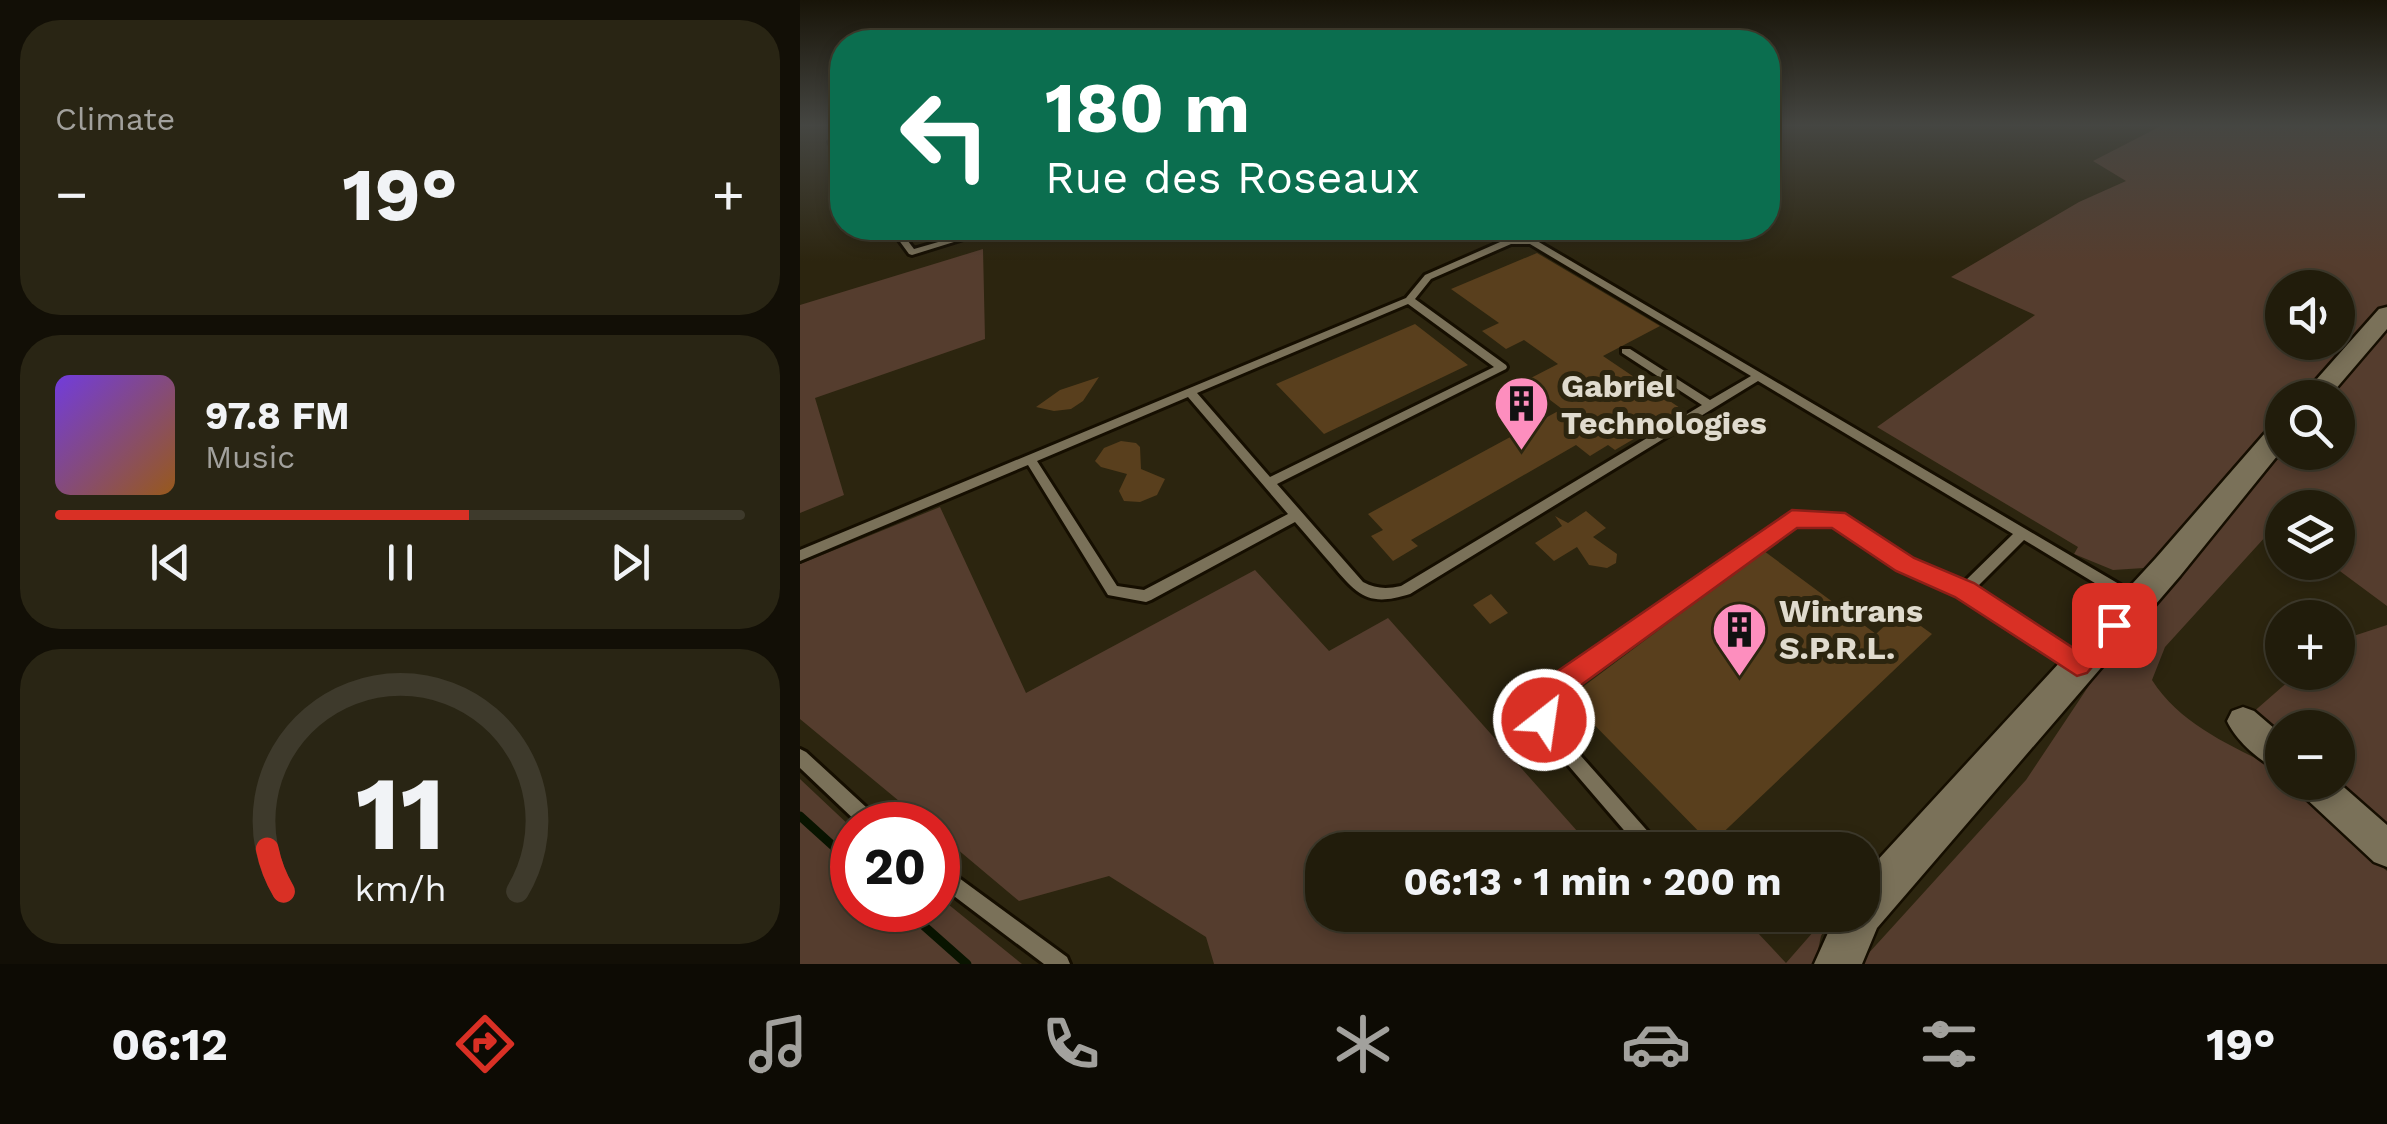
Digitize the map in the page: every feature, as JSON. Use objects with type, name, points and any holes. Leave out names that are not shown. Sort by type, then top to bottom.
[{"type":"street","points":[[2329,380],[2387,314]]},
{"type":"street","points":[[1880,891],[2265,452]]},
{"type":"street","points":[[2243,721],[2265,741]]},
{"type":"street","points":[[2332,800],[2387,849]]},
{"type":"street","points":[[1838,964],[1852,932]]},
{"type":"lane","points":[[903,240],[912,252],[954,240]]},
{"type":"lane","points":[[800,556],[1409,300],[1428,277],[1517,240]]},
{"type":"lane","points":[[1525,240],[2136,601]]},
{"type":"lane","points":[[1268,483],[1502,368],[1409,300]]},
{"type":"lane","points":[[1626,352],[1710,405]]},
{"type":"lane","points":[[1190,392],[1358,586],[1373,595],[1390,595],[1757,376]]},
{"type":"lane","points":[[1030,459],[1113,591],[1146,596],[1297,515]]},
{"type":"lane","points":[[1637,832],[1550,732],[1544,707],[1556,687],[1792,519],[1837,520],[1905,565],[1964,590],[2077,665]]},
{"type":"lane","points":[[1964,590],[2022,534]]},
{"type":"lane","points":[[800,757],[848,802]]},
{"type":"lane","points":[[960,889],[1060,964]]},
{"type":"shaded area","points":[[2109,171],[2387,171],[2387,314],[2372,331],[2355,340],[2355,270],[2265,270],[2265,360],[2334,360],[2316,380],[2265,380],[2265,437],[2144,568],[2113,570],[2074,554],[2078,547],[1877,427],[2035,315],[1951,277],[2079,202],[2126,181]]},
{"type":"shaded area","points":[[983,249],[985,339],[815,398],[844,495],[800,513],[800,305]]},
{"type":"shaded area","points":[[2387,331],[2387,606],[2352,580],[2355,580],[2355,490],[2265,490],[2265,537],[2165,647],[2152,680],[2191,721],[2265,763],[2265,800],[2309,800],[2387,871],[2387,964],[1864,964],[1867,955],[2026,780],[2096,675],[2269,470],[2355,470],[2355,380],[2345,380]]},
{"type":"shaded area","points":[[940,507],[1026,693],[1255,570],[1329,651],[1388,618],[1578,832],[1305,832],[1305,932],[1757,932],[1786,963],[1813,932],[1823,932],[1815,964],[1214,964],[1206,937],[1109,876],[1019,901],[960,851],[960,802],[900,802],[800,719],[800,564]]},
{"type":"shaded area","points":[[2387,625],[2387,835],[2355,800],[2355,710],[2265,710],[2265,727],[2251,714],[2279,690],[2355,690],[2355,635]]},
{"type":"shaded area","points":[[800,779],[830,807],[830,932],[960,932],[960,914],[1022,964],[800,964]]},
{"type":"building","points":[[1537,253],[1660,326],[1603,356],[1683,410],[1615,450],[1608,445],[1590,456],[1576,445],[1411,540],[1418,546],[1393,561],[1371,536],[1383,530],[1368,514],[1562,409],[1525,381],[1558,364],[1524,340],[1506,349],[1482,331],[1499,323],[1451,289]]},
{"type":"building","points":[[1415,324],[1468,365],[1324,434],[1276,384]]},
{"type":"building","points":[[1099,377],[1083,401],[1071,409],[1036,407],[1060,390]]},
{"type":"building","points":[[1121,441],[1136,443],[1140,447],[1141,469],[1165,479],[1157,495],[1140,502],[1124,501],[1119,491],[1127,474],[1101,467],[1095,461],[1104,448]]},
{"type":"building","points":[[1586,511],[1606,528],[1593,537],[1617,554],[1616,563],[1607,568],[1589,565],[1577,547],[1554,561],[1535,543],[1562,526],[1555,516],[1568,523]]},
{"type":"building","name":"Wintrans S.P.R.L.","points":[[1764,551],[1876,634],[1900,611],[1932,634],[1724,832],[1699,832],[1568,698]]},
{"type":"building","points":[[1491,594],[1508,613],[1490,624],[1473,605]]},
{"type":"waterway","points":[[800,816],[830,843]]},
{"type":"waterway","points":[[931,932],[967,964]]},
{"type":"place","name":"Gabriel Technologies","points":[[1522,453]]},
{"type":"place","name":"Wintrans S.P.R.L.","points":[[1740,678]]},
{"type":"route","points":[[1544,720],[1544,707],[1556,687],[1781,524],[1802,517],[1837,520],[1905,565],[1964,590],[2077,665],[2114,625]]}]
